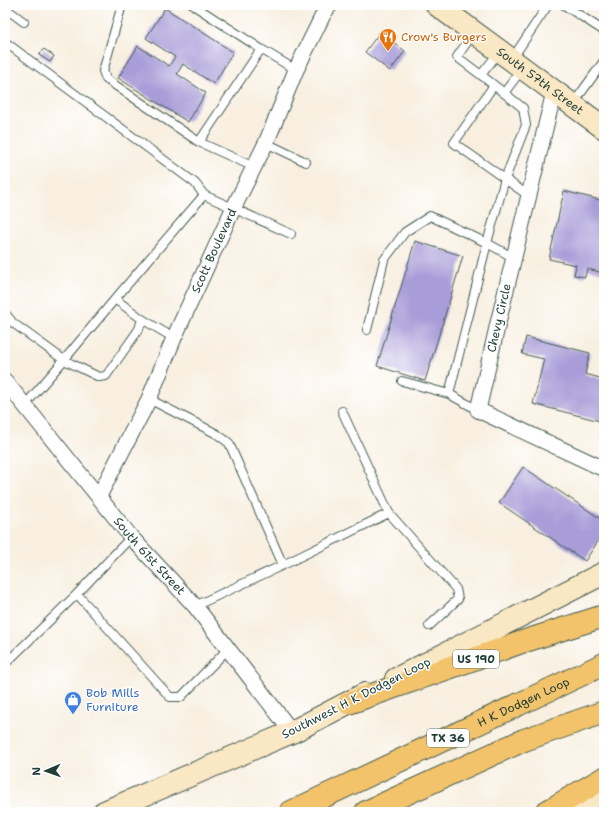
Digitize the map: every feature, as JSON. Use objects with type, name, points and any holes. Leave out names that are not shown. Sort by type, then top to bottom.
[{"type":"highway","name":"US 190","points":[[349,703],[522,642],[604,616]]},
{"type":"highway","name":"H K Dodgen Loop","points":[[291,812],[604,664]]},
{"type":"highway","name":"TX 36","points":[[366,812],[524,740],[604,712]]},
{"type":"highway","points":[[546,812],[604,778]]},
{"type":"main road","name":"South 57th Street","points":[[442,6],[511,60],[604,128]]},
{"type":"main road","name":"Southwest H K Dodgen Loop","points":[[104,812],[292,732],[604,573]]},
{"type":"main road","points":[[576,812],[604,800]]},
{"type":"street","name":"Scott Boulevard","points":[[99,496],[149,399],[174,338],[233,209],[266,143],[296,70],[324,13],[330,5]]},
{"type":"street","name":"Chevy Circle","points":[[478,410],[554,92]]},
{"type":"street","name":"South 61st Street","points":[[5,381],[131,537],[195,606],[292,732]]},
{"type":"street","points":[[478,410],[604,469]]},
{"type":"lane","points":[[122,5],[103,71],[106,79],[198,142],[254,168]]},
{"type":"lane","points":[[193,5],[296,70]]},
{"type":"lane","points":[[504,93],[511,60],[548,5]]},
{"type":"lane","points":[[564,5],[604,32]]},
{"type":"lane","points":[[5,8],[24,22]]},
{"type":"lane","points":[[449,394],[486,243],[505,179],[526,125],[523,108],[458,56],[474,32]]},
{"type":"lane","points":[[5,42],[195,183],[204,195],[291,234]]},
{"type":"lane","points":[[198,142],[261,49]]},
{"type":"lane","points":[[481,75],[511,60]]},
{"type":"lane","points":[[572,105],[604,61]]},
{"type":"lane","points":[[494,85],[454,143],[529,196]]},
{"type":"lane","points":[[266,143],[306,162]]},
{"type":"lane","points":[[25,405],[204,195]]},
{"type":"lane","points":[[367,330],[384,260],[405,232],[430,216],[514,258]]},
{"type":"lane","points":[[115,299],[142,319],[174,338]]},
{"type":"lane","points":[[5,313],[13,322],[64,360],[99,378],[106,376],[139,328],[142,319]]},
{"type":"lane","points":[[402,381],[449,394],[478,410]]},
{"type":"lane","points":[[149,399],[217,434],[229,443],[283,565]]},
{"type":"lane","points":[[342,411],[389,513],[456,589],[458,599],[429,626]]},
{"type":"lane","points":[[195,606],[389,513]]},
{"type":"lane","points":[[5,664],[77,594],[131,537]]},
{"type":"lane","points":[[77,594],[170,697],[181,697],[228,649]]},
{"type":"building","points":[[165,8],[233,52],[214,84],[183,64],[177,74],[206,93],[188,122],[118,78],[138,46],[169,66],[175,57],[146,38]]},
{"type":"building","points":[[380,32],[405,51],[390,71],[365,52]]},
{"type":"building","points":[[44,49],[54,56],[50,62],[39,55]]},
{"type":"building","points":[[564,191],[604,201],[604,273],[587,269],[585,277],[574,275],[576,265],[549,259]]},
{"type":"building","points":[[415,241],[463,256],[425,381],[377,366]]},
{"type":"building","points":[[526,337],[590,353],[585,374],[604,379],[604,422],[533,404],[544,359],[522,354]]},
{"type":"building","points":[[523,467],[604,521],[604,532],[585,561],[499,503]]},
{"type":"place","name":"Crow's Burgers","points":[[388,52]]},
{"type":"place","name":"Bob Mills Furniture","points":[[73,715]]}]
